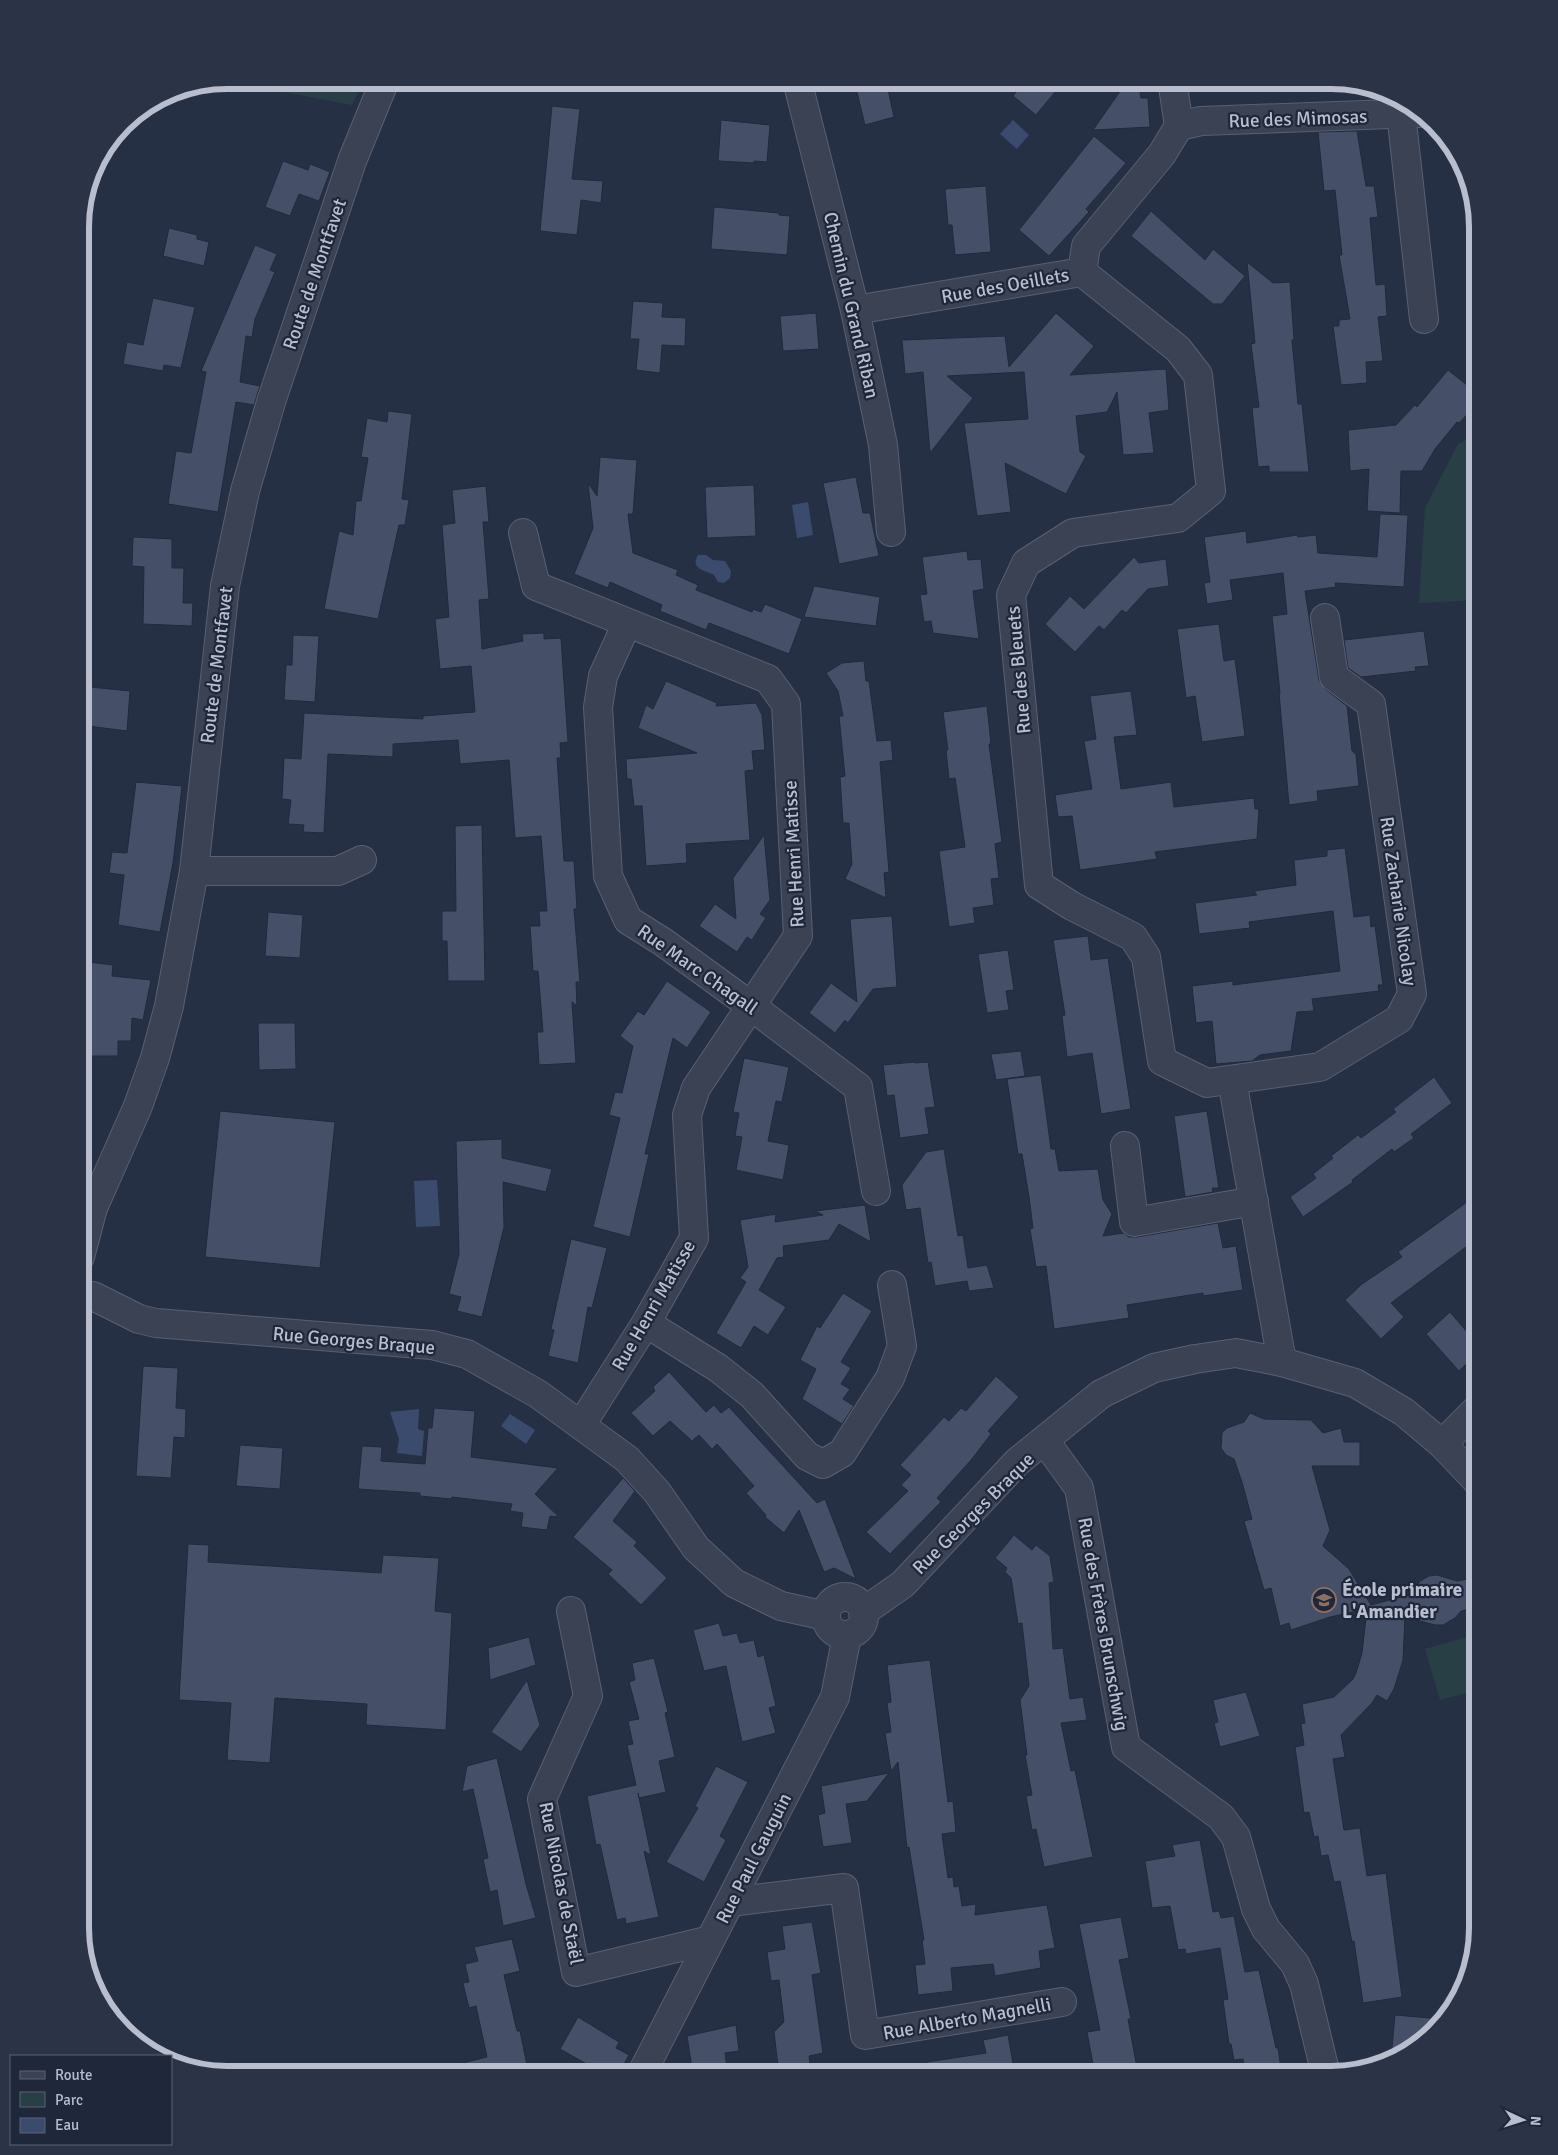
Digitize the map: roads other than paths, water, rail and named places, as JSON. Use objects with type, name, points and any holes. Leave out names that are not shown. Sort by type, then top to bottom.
[{"type":"street","name":"Route de Montfavet","points":[[89,1223],[93,1208],[138,1106],[155,1058],[168,1006],[194,871],[225,586],[243,499],[271,402],[352,161],[381,89]]},
{"type":"street","name":"Chemin du Grand Riban","points":[[799,89],[855,310],[883,445],[891,532]]},
{"type":"street","points":[[1173,89],[1179,126]]},
{"type":"street","points":[[1409,113],[1424,319]]},
{"type":"street","name":"Rue des Mimosas","points":[[1179,126],[1201,121],[1409,113]]},
{"type":"street","name":"Rue des Oeillets","points":[[855,310],[1082,272],[1086,246],[1162,154],[1179,126]]},
{"type":"street","name":"Rue des Bleuets","points":[[1082,272],[1178,349],[1198,375],[1210,491],[1178,518],[1073,533],[1026,563],[1011,595],[1039,885],[1072,906],[1133,937],[1146,957],[1162,1061],[1207,1083],[1232,1080]]},
{"type":"street","name":"Rue Henri Matisse","points":[[524,533],[536,586],[768,679],[786,704],[798,936],[696,1088],[687,1115],[694,1238],[646,1323],[581,1425]]},
{"type":"street","name":"Rue Zacharie Nicolay","points":[[1232,1080],[1320,1067],[1399,1019],[1412,994],[1371,704],[1334,678],[1325,618]]},
{"type":"street","name":"Rue Marc Chagall","points":[[627,622],[603,676],[598,707],[608,876],[628,920],[663,942],[858,1087],[876,1191]]},
{"type":"street","points":[[194,871],[338,870],[362,860]]},
{"type":"street","points":[[1232,1080],[1282,1362]]},
{"type":"street","points":[[1125,1146],[1134,1222],[1254,1201]]},
{"type":"street","points":[[89,1270],[96,1283],[89,1295]]},
{"type":"street","points":[[646,1323],[725,1373],[752,1395],[807,1456],[823,1464],[842,1454],[890,1378],[902,1346],[892,1285]]},
{"type":"street","name":"Rue Georges Braque","points":[[89,1301],[139,1320],[156,1323],[432,1344],[467,1354],[538,1394],[627,1459],[657,1492],[696,1548],[734,1584],[781,1606],[826,1616]]},
{"type":"street","name":"Rue Georges Braque","points":[[862,1612],[903,1584],[1017,1462],[1046,1441],[1101,1394],[1154,1368],[1236,1353],[1282,1362],[1355,1383],[1404,1412],[1442,1444],[1469,1472]]},
{"type":"street","points":[[1442,1444],[1469,1417]]},
{"type":"street","name":"Rue des Frères Brunschwig","points":[[1046,1441],[1079,1488],[1126,1747],[1221,1817],[1236,1837],[1256,1909],[1266,1929],[1295,1964],[1304,1984],[1324,2066]]},
{"type":"street","points":[[840,1598],[851,1599],[856,1602],[862,1612],[862,1624],[858,1629],[847,1635],[834,1632],[830,1628],[826,1616],[830,1605],[840,1598]]},
{"type":"street","name":"Rue Nicolas de Staël","points":[[571,1611],[588,1696],[542,1799],[576,1972],[710,1940]]},
{"type":"street","name":"Rue Paul Gauguin","points":[[646,2066],[835,1697],[847,1635]]},
{"type":"street","name":"Rue Alberto Magnelli","points":[[730,1902],[844,1888],[865,2035],[1062,2002]]},
{"type":"water","points":[[1013,120],[1029,135],[1017,149],[1000,134]]},
{"type":"water","points":[[808,502],[813,535],[797,538],[792,505]]},
{"type":"water","points":[[698,555],[706,555],[713,560],[725,561],[731,571],[730,578],[724,583],[718,582],[714,575],[697,566],[696,560]]},
{"type":"water","points":[[437,1180],[440,1226],[416,1227],[414,1181]]},
{"type":"water","points":[[419,1409],[418,1429],[424,1431],[422,1456],[397,1453],[399,1439],[390,1412]]},
{"type":"water","points":[[510,1414],[535,1430],[526,1444],[501,1426]]},
{"type":"place","name":"École primaire L'Amandier","points":[[1324,1600]]}]
